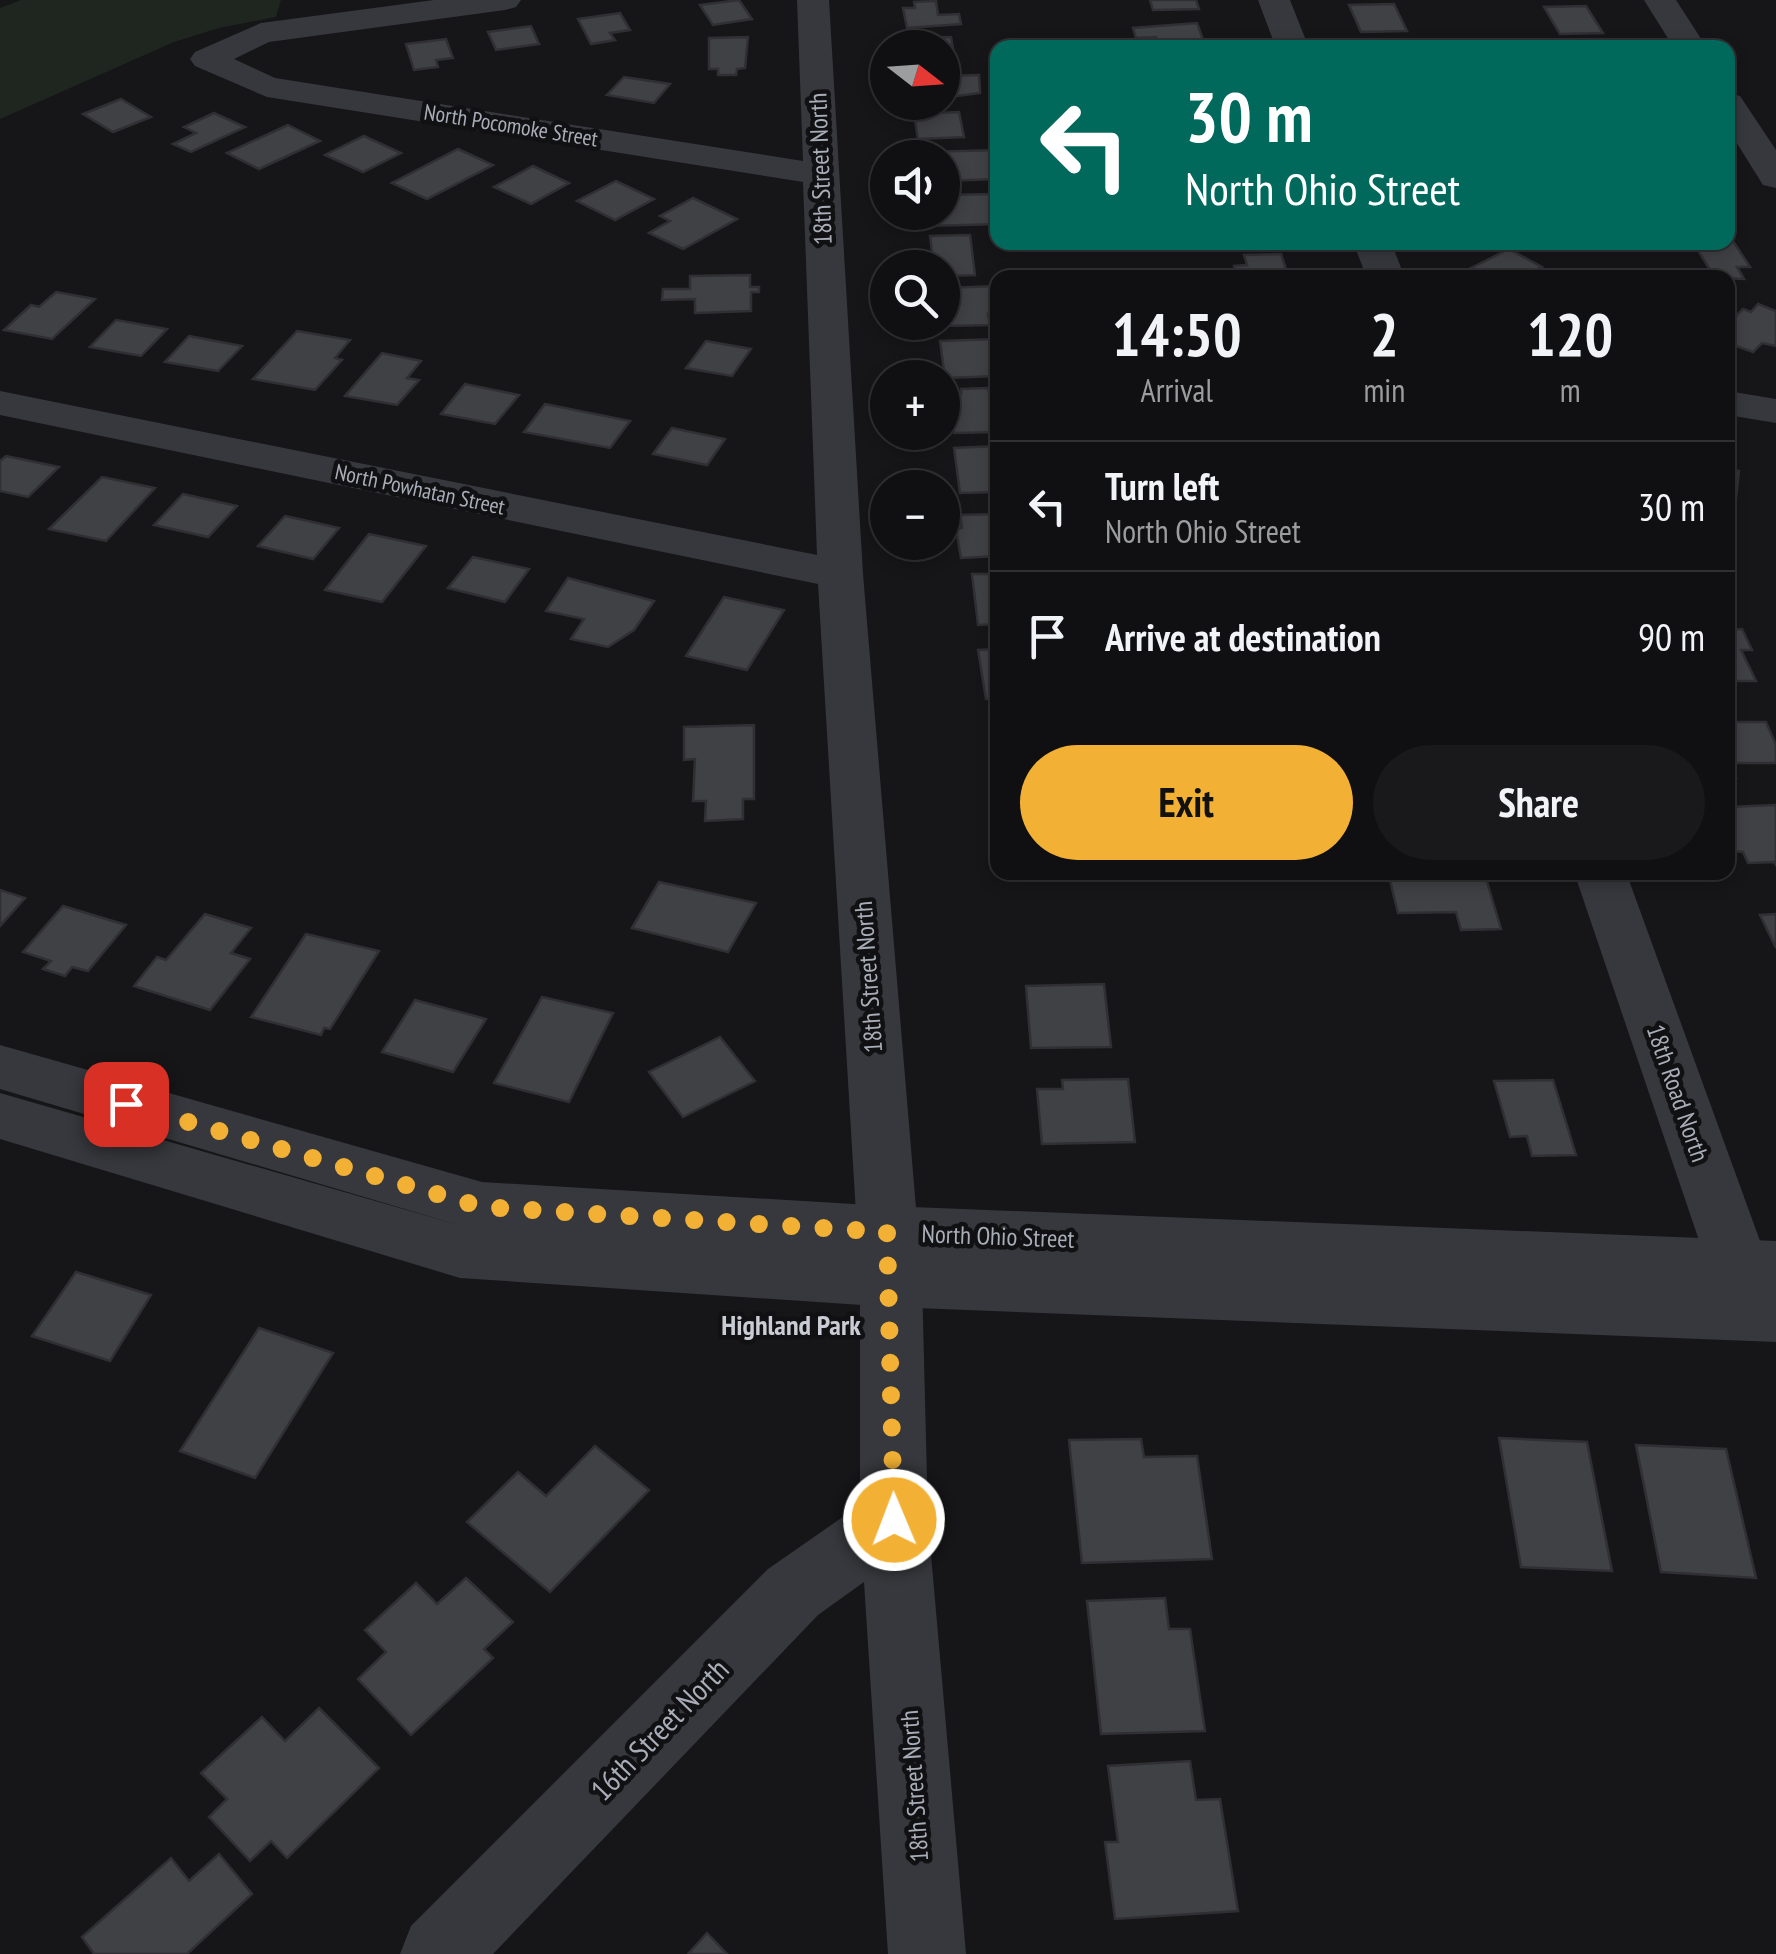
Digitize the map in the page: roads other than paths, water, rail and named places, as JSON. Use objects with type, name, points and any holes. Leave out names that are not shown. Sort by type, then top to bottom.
[{"type":"street","name":"North Pocomoke Street","points":[[505,0],[260,33],[207,59],[266,86],[819,174]]},
{"type":"street","name":"18th Street North","points":[[813,0],[840,574],[889,1256],[894,1520],[927,1954]]},
{"type":"street","points":[[1274,0],[1290,40]]},
{"type":"street","points":[[1660,0],[1686,40]]},
{"type":"street","points":[[1735,114],[1776,177]]},
{"type":"street","name":"North Powhatan Street","points":[[0,403],[840,574]]},
{"type":"street","points":[[1735,405],[1776,411]]},
{"type":"street","name":"18th Road North","points":[[1603,880],[1761,1290]]},
{"type":"street","name":"North Ohio Street","points":[[0,1067],[75,1114],[460,1252],[889,1256],[1761,1290]]},
{"type":"street","name":"North Ohio Street","points":[[0,1116],[75,1114]]},
{"type":"street","name":"16th Street North","points":[[439,1954],[793,1592],[894,1520]]},
{"type":"district","name":"Highland Park","points":[[791,1324]]}]
